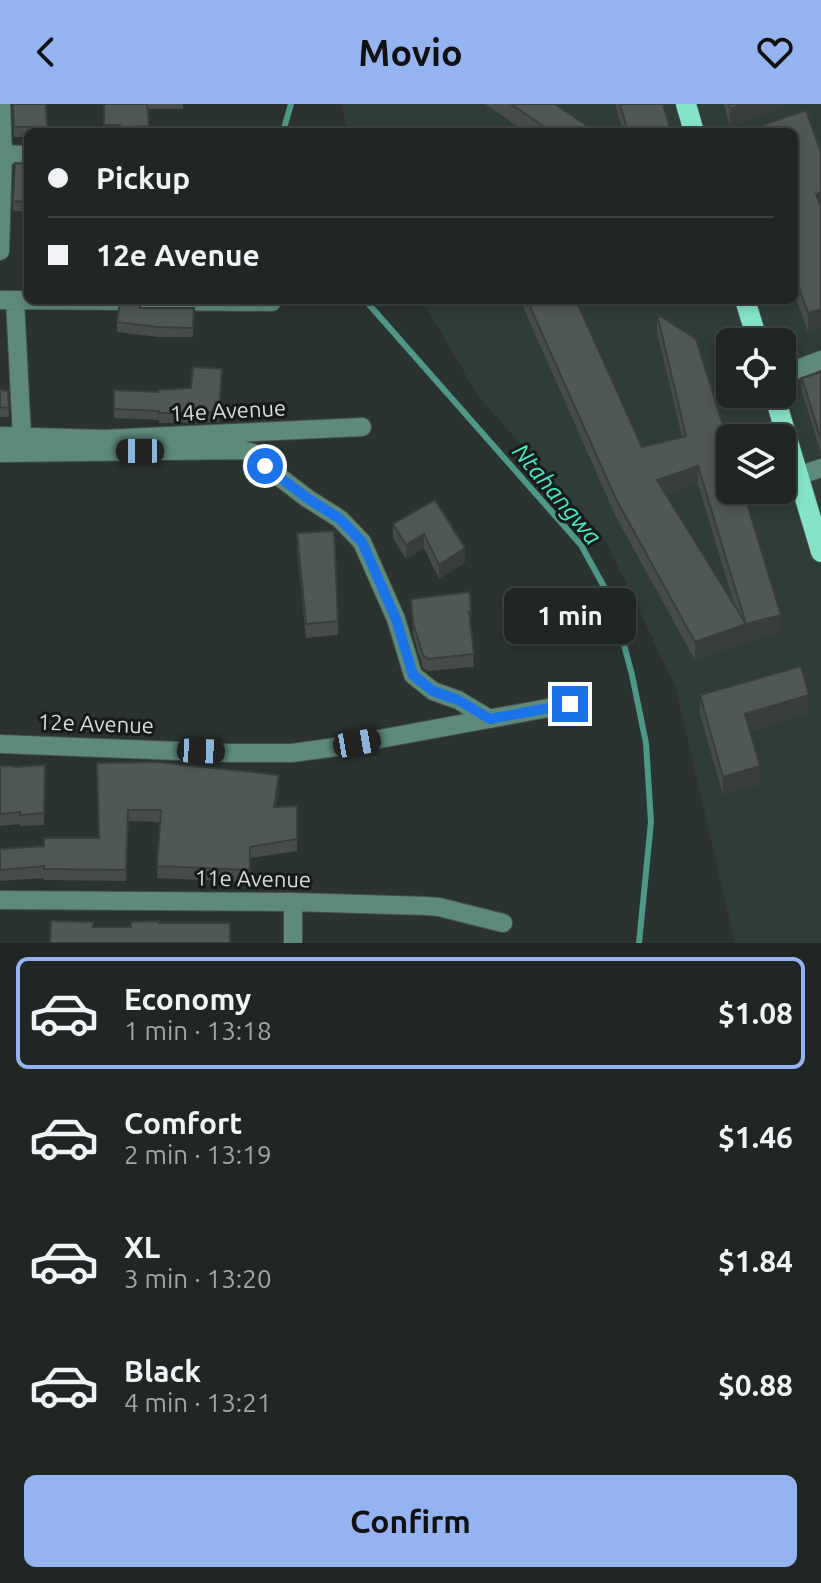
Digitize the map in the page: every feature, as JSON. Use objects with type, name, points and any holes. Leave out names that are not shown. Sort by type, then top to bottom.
[{"type":"main road","points":[[686,104],[693,128]]},
{"type":"main road","points":[[746,304],[754,328]]},
{"type":"main road","points":[[778,408],[821,552]]},
{"type":"street","points":[[0,251],[1,104]]},
{"type":"street","points":[[2,154],[24,155]]},
{"type":"street","points":[[7,300],[22,437]]},
{"type":"street","points":[[796,370],[821,360]]},
{"type":"street","name":"14e Avenue","points":[[0,436],[103,439],[362,427]]},
{"type":"street","points":[[0,453],[242,450],[253,453],[307,498],[340,519],[362,542],[396,619],[413,675],[433,691],[458,700],[490,719]]},
{"type":"street","points":[[798,476],[821,468]]},
{"type":"street","name":"12e Avenue","points":[[0,744],[292,753],[570,704]]},
{"type":"street","name":"11e Avenue","points":[[0,900],[293,902],[439,907],[503,923]]},
{"type":"street","points":[[293,902],[293,943]]},
{"type":"shaded area","points":[[342,104],[821,104],[821,943],[735,943],[675,685],[604,538],[478,396],[424,304],[798,304],[798,128],[346,128]]},
{"type":"building","points":[[13,104],[46,104],[47,127],[14,127]]},
{"type":"building","points":[[104,104],[147,104],[149,126],[120,128],[120,125],[104,125]]},
{"type":"building","points":[[511,104],[555,104],[590,128],[546,128]]},
{"type":"building","points":[[620,104],[663,104],[670,128],[627,128]]},
{"type":"building","points":[[806,110],[821,153],[821,192],[816,194],[821,207],[821,309],[808,313],[798,285],[798,128],[754,128]]},
{"type":"building","points":[[15,163],[24,164],[24,202],[13,201]]},
{"type":"building","points":[[120,304],[140,305],[140,308],[194,308],[193,328],[117,322]]},
{"type":"building","points":[[529,304],[578,304],[642,447],[686,436],[657,314],[696,339],[723,424],[716,424],[716,504],[747,504],[781,615],[695,642],[616,499]],"holes":[[[698,466],[746,624],[657,480]]]},
{"type":"building","points":[[193,367],[222,369],[219,412],[159,413],[114,409],[114,390],[158,392],[191,388]]},
{"type":"building","points":[[821,372],[821,440],[802,378]]},
{"type":"building","points":[[0,390],[8,391],[9,408],[0,407]]},
{"type":"building","points":[[435,500],[465,548],[439,565],[424,534],[406,545],[393,524]]},
{"type":"building","points":[[334,531],[338,621],[306,624],[297,533]]},
{"type":"building","points":[[470,592],[474,654],[428,659],[423,655],[413,623],[411,599]]},
{"type":"building","points":[[801,666],[809,695],[745,714],[760,766],[723,777],[700,695]]},
{"type":"building","points":[[156,762],[279,775],[274,807],[297,806],[297,839],[250,847],[250,870],[157,866],[161,810],[128,810],[126,870],[44,869],[44,866],[0,870],[0,849],[44,846],[44,838],[99,838],[97,763]]},
{"type":"building","points":[[45,765],[44,813],[0,814],[0,766]]},
{"type":"building","points":[[51,921],[94,922],[93,927],[131,927],[131,922],[159,921],[230,923],[230,943],[50,943]]},
{"type":"waterway","name":"Ntahangwa","points":[[284,128],[291,104]]},
{"type":"waterway","name":"Ntahangwa","points":[[369,304],[581,545],[613,603],[646,743],[651,822],[639,943]]},
{"type":"route","points":[[265,466],[340,519],[362,542],[396,619],[413,675],[433,691],[458,700],[490,719],[570,704]]}]
